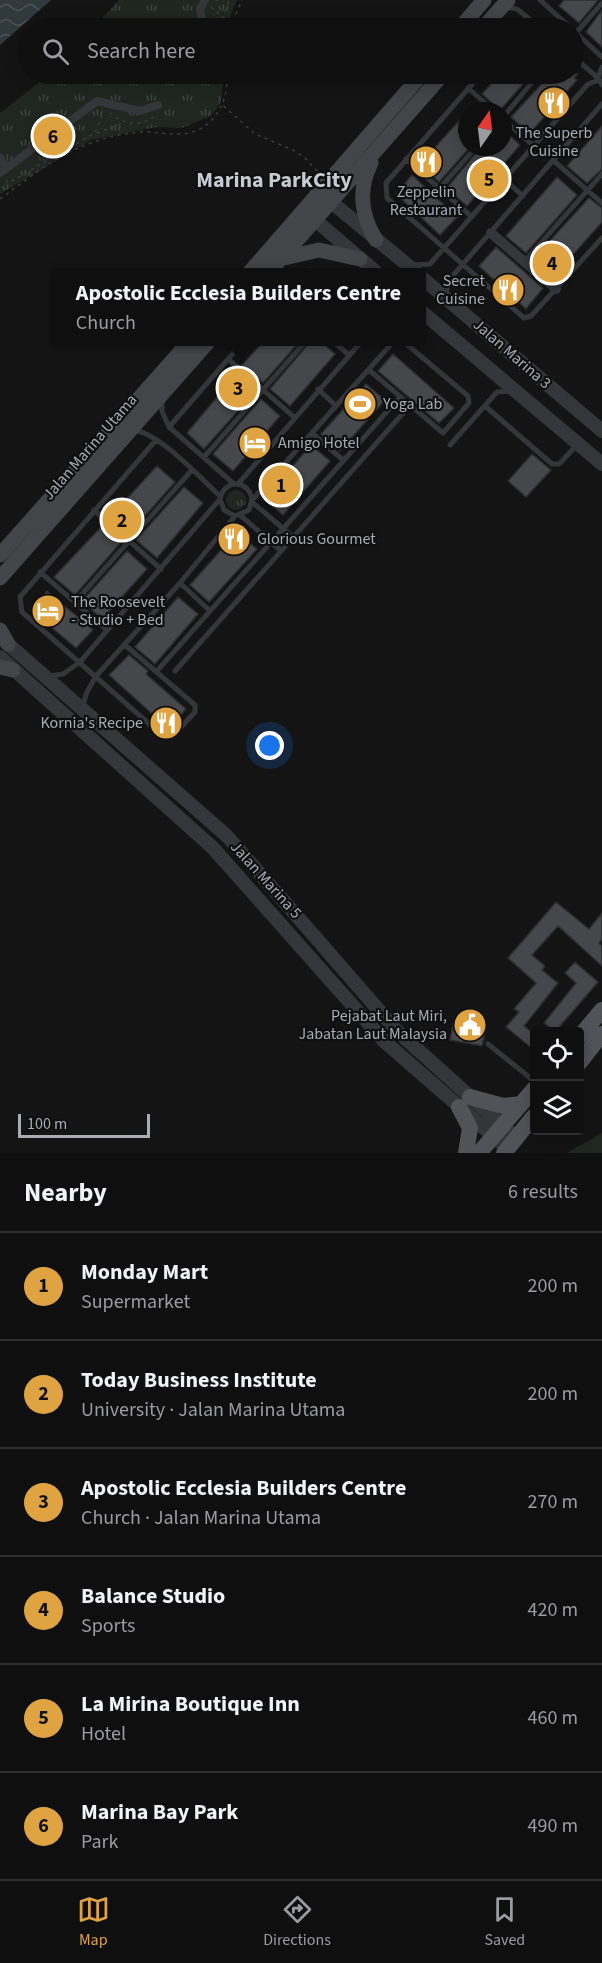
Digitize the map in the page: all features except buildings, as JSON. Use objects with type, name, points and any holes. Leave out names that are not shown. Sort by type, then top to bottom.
[{"type":"main road","points":[[469,18],[484,0]]},
{"type":"main road","points":[[492,18],[505,3]]},
{"type":"main road","points":[[326,198],[414,84]]},
{"type":"main road","points":[[255,268],[379,147],[434,84]]},
{"type":"main road","points":[[376,240],[367,225],[362,198],[366,172],[379,147]]},
{"type":"main road","points":[[274,268],[283,258],[310,215]]},
{"type":"main road","points":[[283,258],[319,250],[360,259]]},
{"type":"main road","name":"Jalan Marina Utama","points":[[0,555],[185,346]]},
{"type":"main road","name":"Jalan Marina Utama","points":[[0,587],[3,574],[204,346]]},
{"type":"main road","points":[[584,1030],[602,1010]]},
{"type":"main road","points":[[584,1056],[602,1034]]},
{"type":"main road","points":[[479,1153],[530,1094]]},
{"type":"main road","points":[[466,1153],[470,1128],[465,1102],[503,1106],[521,1104]]},
{"type":"main road","points":[[509,1147],[530,1121]]},
{"type":"street","points":[[201,18],[205,0]]},
{"type":"street","points":[[0,158],[2,171],[97,100],[140,111],[158,105]]},
{"type":"street","points":[[326,198],[411,268]]},
{"type":"street","points":[[310,215],[370,268]]},
{"type":"street","points":[[491,233],[556,289]]},
{"type":"street","name":"Jalan Marina 3","points":[[426,281],[602,431]]},
{"type":"street","name":"Jalan Marina 3","points":[[426,318],[602,464]]},
{"type":"street","name":"Jalan Marina 5","points":[[2,642],[7,668],[120,762],[213,848],[385,1042],[465,1102],[498,1131],[509,1147]]},
{"type":"street","name":"Jalan Marina 5","points":[[2,642],[83,707],[226,836],[397,1030],[465,1102]]},
{"type":"lane","points":[[543,1],[560,18]]},
{"type":"lane","points":[[505,3],[517,9],[527,18]]},
{"type":"lane","points":[[584,20],[602,3]]},
{"type":"lane","points":[[584,41],[602,57]]},
{"type":"lane","points":[[584,67],[600,81]]},
{"type":"lane","points":[[600,81],[602,67]]},
{"type":"lane","points":[[416,268],[430,264],[588,84],[600,81]]},
{"type":"lane","points":[[472,84],[386,183],[387,198],[524,318],[531,316],[602,238]]},
{"type":"lane","points":[[512,107],[531,84]]},
{"type":"lane","points":[[468,88],[484,102]]},
{"type":"lane","points":[[445,297],[449,280],[602,104]]},
{"type":"lane","points":[[512,126],[534,146]]},
{"type":"lane","points":[[440,188],[468,156]]},
{"type":"lane","points":[[406,159],[472,217]]},
{"type":"lane","points":[[554,161],[602,203]]},
{"type":"lane","points":[[524,262],[602,174]]},
{"type":"lane","points":[[505,180],[523,196]]},
{"type":"lane","points":[[170,427],[239,346]]},
{"type":"lane","points":[[204,457],[301,346]]},
{"type":"lane","points":[[339,346],[349,355]]},
{"type":"lane","points":[[47,677],[63,674],[80,662],[162,569],[225,488],[236,484],[357,346]]},
{"type":"lane","points":[[83,707],[86,694],[96,676],[238,516],[249,510],[252,501],[390,346]]},
{"type":"lane","points":[[369,370],[399,398],[443,433],[470,399],[409,346]]},
{"type":"lane","points":[[228,359],[294,417]]},
{"type":"lane","points":[[496,375],[497,392]]},
{"type":"lane","points":[[318,390],[336,406]]},
{"type":"lane","points":[[450,445],[497,392],[515,390]]},
{"type":"lane","points":[[162,394],[162,411],[170,427],[236,484],[248,489],[252,501],[292,536]]},
{"type":"lane","points":[[156,672],[399,398]]},
{"type":"lane","points":[[485,406],[552,464],[559,464],[578,444]]},
{"type":"lane","points":[[175,671],[404,412]]},
{"type":"lane","points":[[129,429],[143,432],[156,440],[220,497],[224,510],[238,516],[280,550]]},
{"type":"lane","points":[[312,433],[343,460]]},
{"type":"lane","points":[[125,645],[195,705],[195,712],[172,738],[164,737],[20,608],[20,597],[156,440]]},
{"type":"lane","points":[[75,602],[192,471]]},
{"type":"lane","points":[[94,510],[162,569]]},
{"type":"lane","points":[[40,572],[107,630]]},
{"type":"lane","points":[[180,583],[209,610]]},
{"type":"lane","points":[[488,1044],[530,1078]]},
{"type":"path","points":[[222,18],[221,15],[211,9],[210,4],[223,0]]},
{"type":"path","points":[[223,18],[230,0]]},
{"type":"path","points":[[234,18],[242,0]]},
{"type":"path","points":[[0,199],[20,181],[80,147],[112,136],[139,132],[176,135],[195,132],[210,123],[223,106],[226,84]]},
{"type":"path","points":[[218,101],[255,134],[305,158],[320,175]]},
{"type":"path","points":[[95,133],[101,125],[104,108]]},
{"type":"path","points":[[2,171],[8,183],[95,133],[124,123]]},
{"type":"green space","points":[[119,0],[237,0],[229,18],[102,18]]},
{"type":"green space","points":[[37,84],[223,84],[221,102],[211,116],[182,128],[156,127],[91,140],[0,194],[0,113]]},
{"type":"green space","points":[[232,490],[240,490],[246,496],[246,504],[240,510],[232,510],[226,504],[226,496]]},
{"type":"green space","points":[[602,1133],[602,1153],[567,1153]]},
{"type":"water","points":[[0,0],[51,0],[31,18],[18,18],[18,29],[0,45]]},
{"type":"place","name":"The Superb Cuisine","points":[[554,103]]},
{"type":"place","name":"Marina Bay Park","points":[[53,136]]},
{"type":"place","name":"Zeppelin Restaurant","points":[[426,162]]},
{"type":"place","name":"La Mirina Boutique Inn","points":[[489,179]]},
{"type":"place","name":"Balance Studio","points":[[552,263]]},
{"type":"place","name":"Secret Cuisine","points":[[508,290]]},
{"type":"place","name":"Apostolic Ecclesia Builders Centre","points":[[238,388]]},
{"type":"place","name":"Yoga Lab","points":[[360,404]]},
{"type":"place","name":"Amigo Hotel","points":[[255,443]]},
{"type":"place","name":"Monday Mart","points":[[281,485]]},
{"type":"place","name":"Today Business Institute","points":[[122,520]]},
{"type":"place","name":"Glorious Gourmet","points":[[234,539]]},
{"type":"place","name":"The Roosevelt - Studio + Bed","points":[[48,611]]},
{"type":"place","name":"Kornia's Recipe","points":[[166,723]]},
{"type":"place","name":"Pejabat Laut Miri, Jabatan Laut Malaysia","points":[[470,1025]]},
{"type":"district","name":"Marina ParkCity","points":[[274,180]]}]
